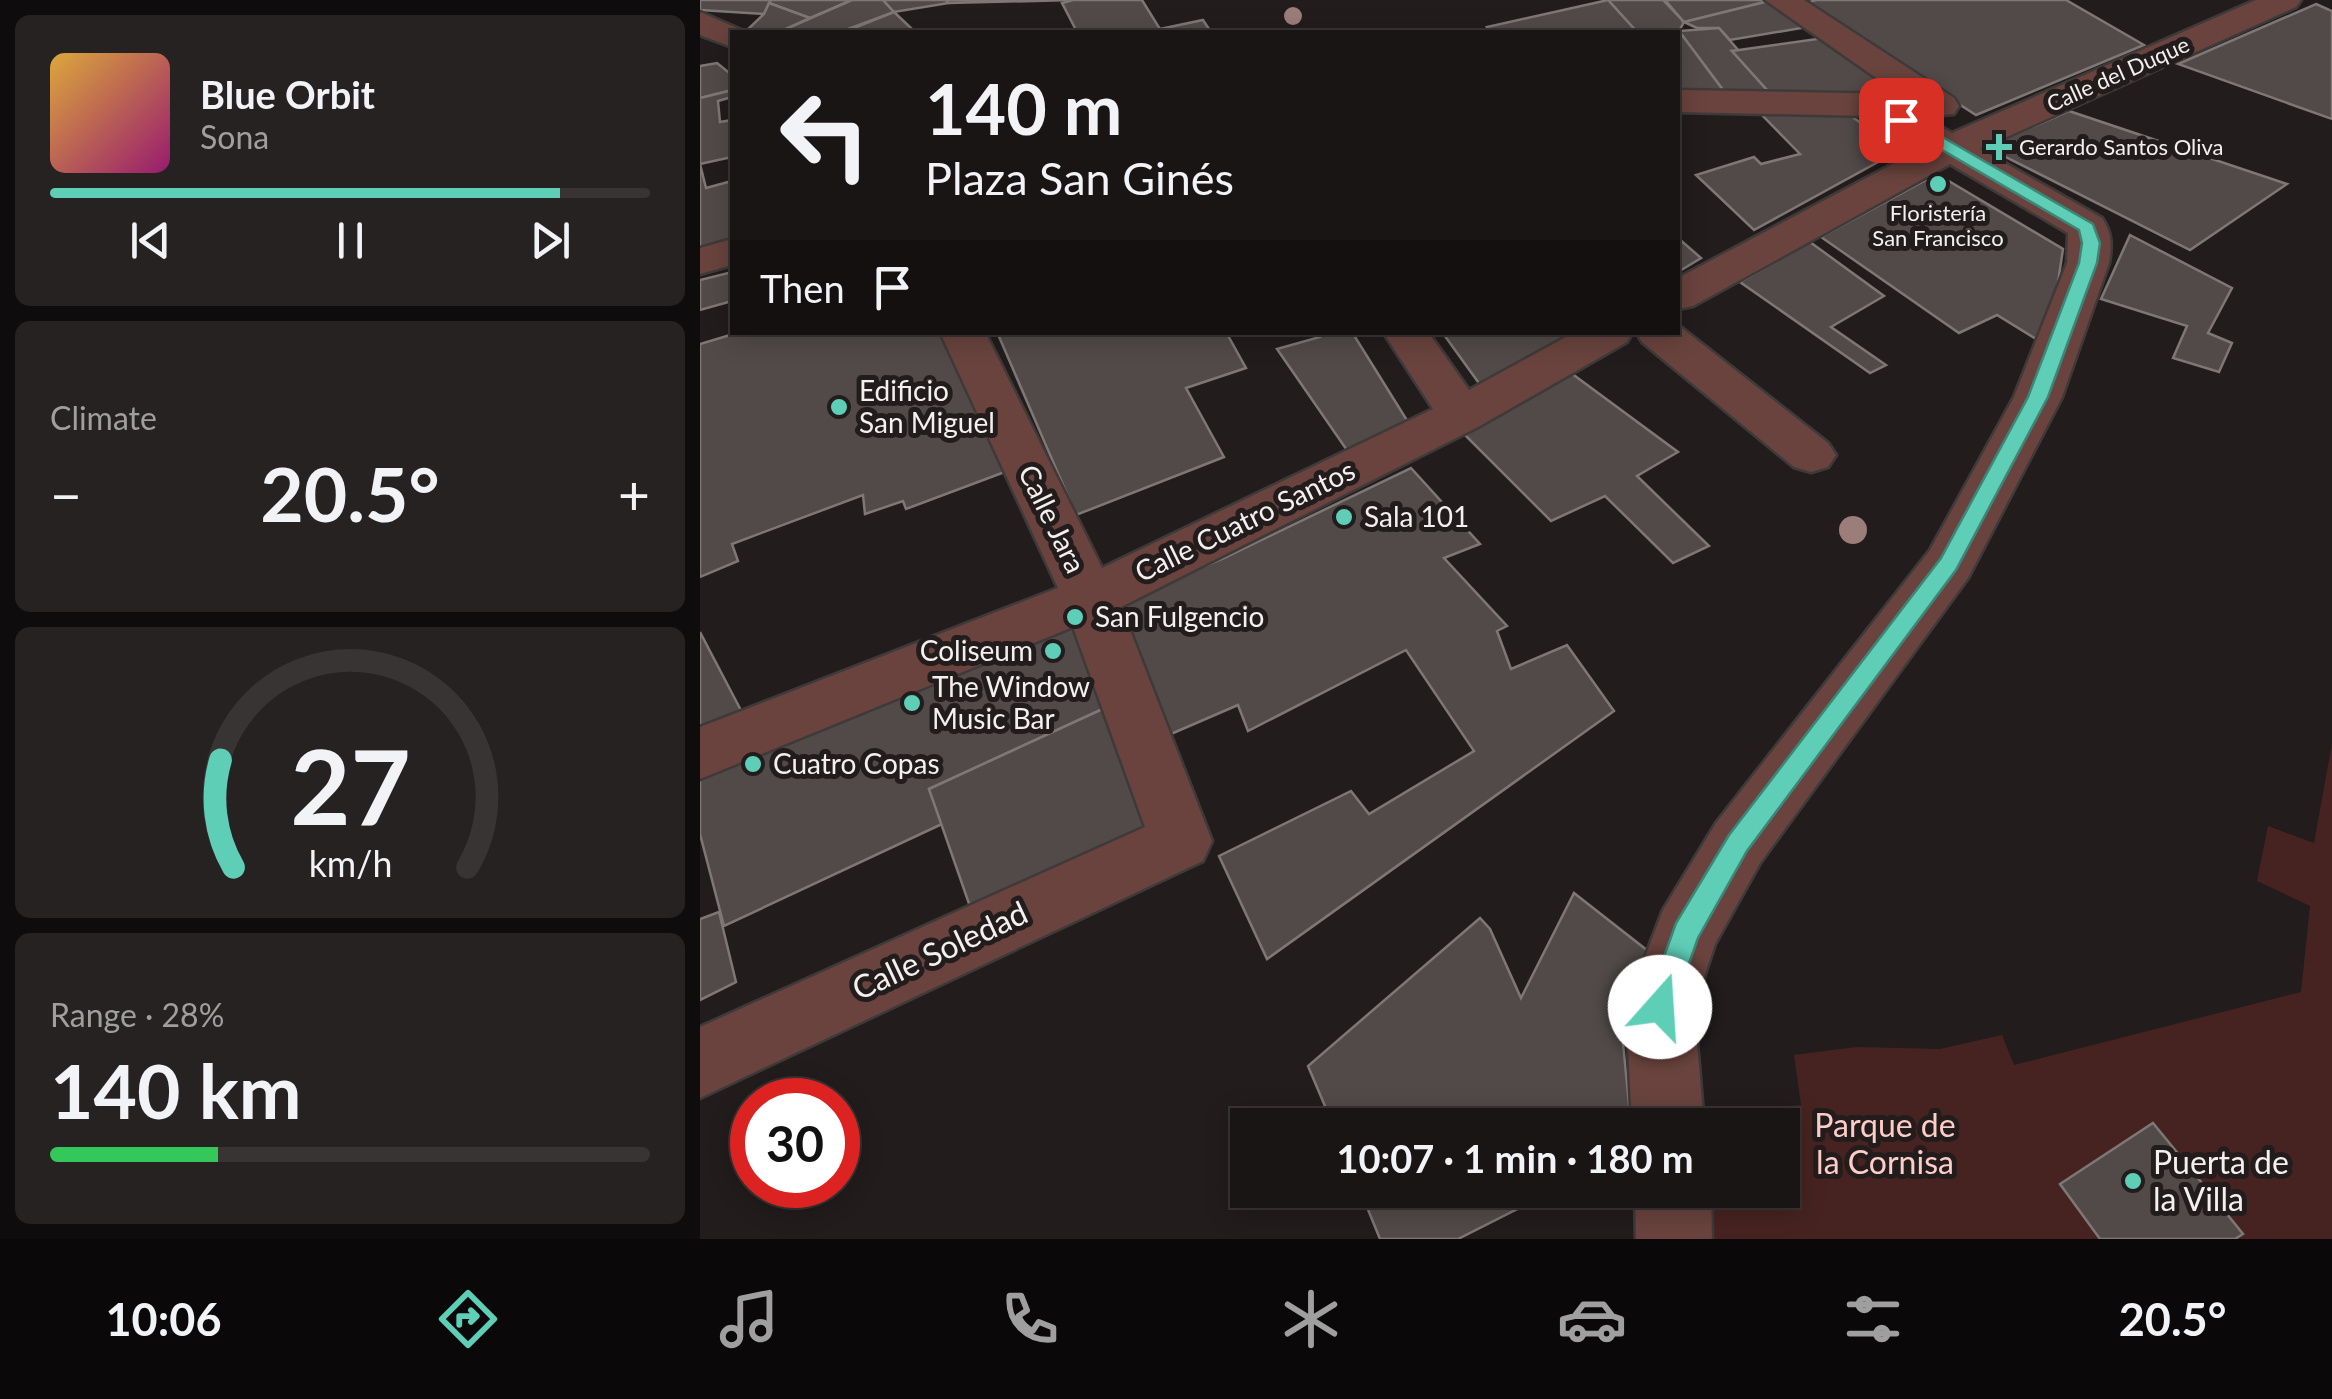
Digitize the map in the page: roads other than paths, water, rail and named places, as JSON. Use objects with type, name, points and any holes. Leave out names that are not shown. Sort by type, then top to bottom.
[{"type":"street","points":[[1680,101],[1940,106],[1782,0]]},
{"type":"street","name":"Calle del Duque","points":[[1951,148],[2284,0]]},
{"type":"street","points":[[700,22],[730,35]]},
{"type":"street","points":[[1667,1108],[1660,1007],[1686,932],[1738,843],[1948,564],[2038,397],[2088,263],[2091,243],[2087,227],[1876,105]]},
{"type":"street","points":[[1680,295],[1951,148]]},
{"type":"street","points":[[700,262],[730,253]]},
{"type":"street","name":"Calle Jara","points":[[963,335],[1090,598],[1181,841]]},
{"type":"street","points":[[1407,335],[1461,414]]},
{"type":"street","name":"Calle Cuatro Santos","points":[[700,753],[1090,598],[1461,414],[1606,335]]},
{"type":"street","points":[[1662,335],[1811,455]]},
{"type":"street","name":"Calle Soledad","points":[[700,1062],[1181,841]]},
{"type":"street","points":[[1673,1208],[1674,1239]]},
{"type":"place","name":"Gerardo Santos Oliva","points":[[1999,147]]},
{"type":"place","name":"Floristería San Francisco","points":[[1938,184]]},
{"type":"place","name":"Edificio San Miguel","points":[[839,407]]},
{"type":"place","name":"Sala 101","points":[[1344,517]]},
{"type":"place","name":"San Fulgencio","points":[[1075,617]]},
{"type":"place","name":"Coliseum","points":[[1053,651]]},
{"type":"place","name":"The Window Music Bar","points":[[912,703]]},
{"type":"place","name":"Cuatro Copas","points":[[753,764]]},
{"type":"place","name":"Puerta de la Villa","points":[[2133,1181]]},
{"type":"park label","name":"Parque de la Cornisa","points":[[1885,1144]]}]
